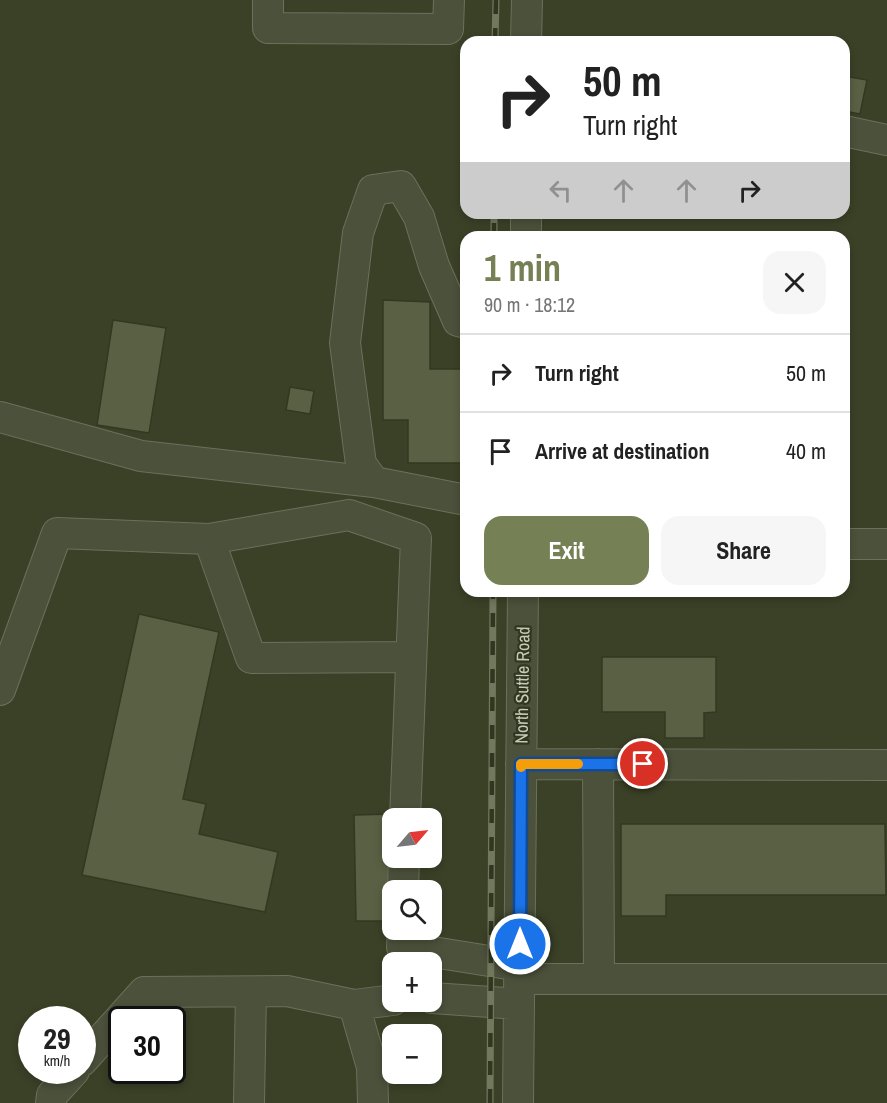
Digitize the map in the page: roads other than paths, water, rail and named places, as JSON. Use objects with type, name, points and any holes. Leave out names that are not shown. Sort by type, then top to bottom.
[{"type":"street","points":[[268,0],[268,28],[448,29],[449,0]]},
{"type":"street","points":[[526,36],[527,0]]},
{"type":"street","points":[[850,132],[887,140]]},
{"type":"street","points":[[374,482],[361,464],[345,343],[358,233],[373,190],[401,186],[419,217],[434,267],[460,321]]},
{"type":"street","points":[[0,417],[141,456],[374,482],[460,499]]},
{"type":"street","points":[[0,690],[57,533],[209,539],[349,515],[416,538],[405,808]]},
{"type":"street","points":[[209,539],[251,658],[410,657]]},
{"type":"street","points":[[850,544],[887,544]]},
{"type":"street","name":"North Suttle Road","points":[[518,1103],[523,597]]},
{"type":"street","points":[[521,764],[887,765]]},
{"type":"street","points":[[598,764],[599,980]]},
{"type":"street","points":[[402,940],[402,947],[519,983]]},
{"type":"street","points":[[442,996],[519,983],[599,980],[887,979]]},
{"type":"street","points":[[96,1046],[144,993],[287,991],[354,1005],[382,1001]]},
{"type":"street","points":[[249,1103],[251,992]]},
{"type":"street","points":[[354,1005],[372,1067],[373,1103]]},
{"type":"street","points":[[51,1103],[52,1095],[62,1084]]},
{"type":"railway","points":[[495,36],[496,0]]},
{"type":"railway","points":[[494,219],[494,231]]},
{"type":"railway","points":[[490,1103],[493,597]]}]
